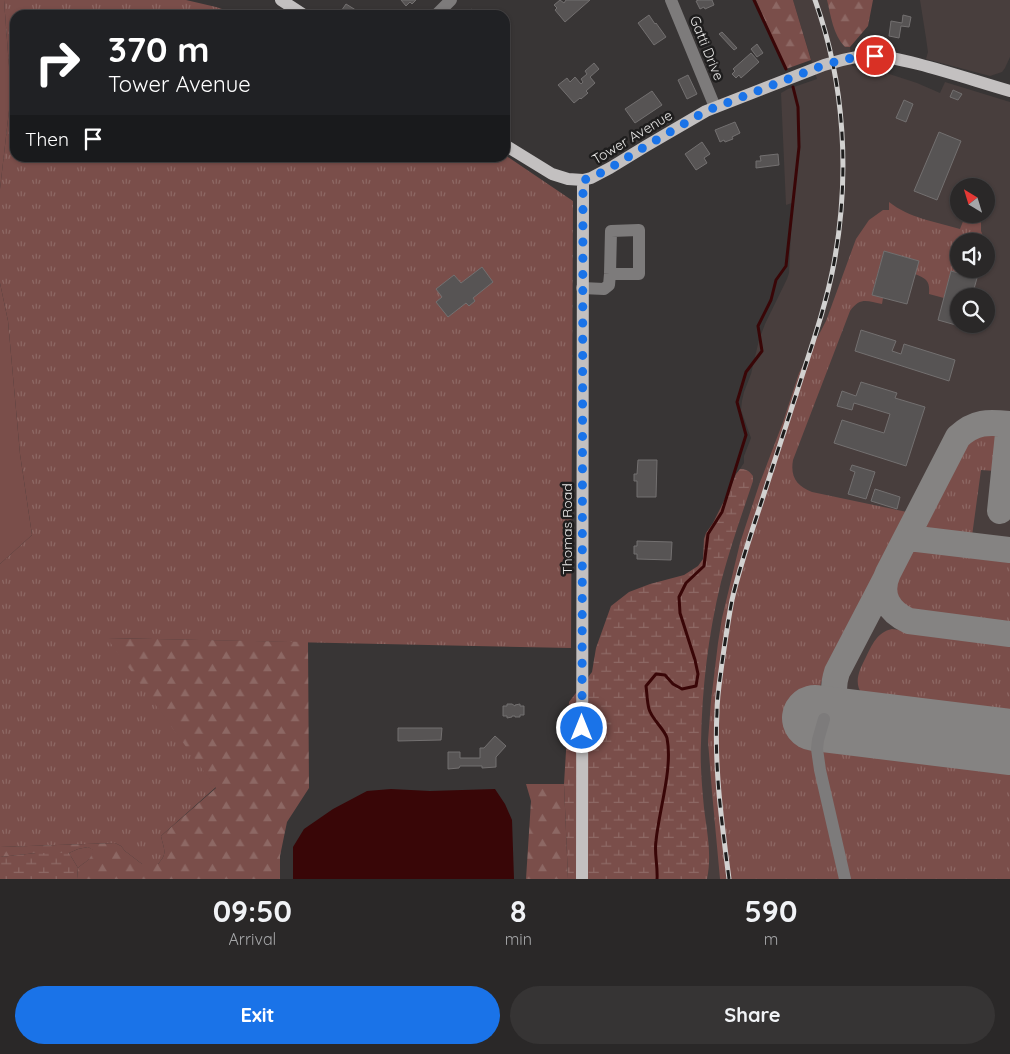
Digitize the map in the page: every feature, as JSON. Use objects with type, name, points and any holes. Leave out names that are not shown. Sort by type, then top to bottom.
[{"type":"main road","points":[[281,0],[296,10]]},
{"type":"main road","name":"Tower Avenue","points":[[583,180],[610,168],[692,118],[715,107],[842,59],[875,56],[891,58],[1010,90]]},
{"type":"main road","points":[[510,148],[552,174],[568,179],[583,180]]},
{"type":"main road","name":"Thomas Road","points":[[582,879],[583,180]]},
{"type":"street","points":[[441,10],[451,0]]},
{"type":"street","name":"Gatti Drive","points":[[671,0],[715,107]]},
{"type":"street","points":[[582,288],[606,288],[610,282],[610,274]]},
{"type":"street","points":[[824,719],[817,749],[845,879]]},
{"type":"shaded area","points":[[793,0],[832,0],[850,47],[852,66],[874,69],[917,83],[940,93],[945,82],[1010,102],[1010,879],[661,879],[704,573],[729,493],[735,476],[744,463],[744,456],[751,438],[741,410],[744,392],[765,324],[789,273],[792,203],[786,205],[781,93],[817,79]]},
{"type":"shaded area","points":[[920,0],[1010,0],[1010,57],[1002,72],[990,76],[926,59],[928,52]]},
{"type":"shaded area","points":[[391,789],[430,791],[495,789],[505,804],[512,820],[514,879],[293,879],[293,847],[304,829],[333,809],[367,791]]},
{"type":"green space","points":[[0,0],[4,0],[10,102],[0,189]]},
{"type":"green space","points":[[4,0],[186,0],[225,10],[10,10],[10,80]]},
{"type":"green space","points":[[756,0],[793,0],[811,60],[786,69]]},
{"type":"green space","points":[[827,0],[873,0],[868,26],[850,47],[845,47],[838,37]]},
{"type":"green space","points":[[10,102],[10,162],[510,162],[510,158],[573,201],[571,648],[108,638],[216,787],[161,836],[164,854],[158,864],[142,864],[115,843],[0,847],[0,564],[32,535],[20,454],[8,321],[0,283],[0,189]]},
{"type":"green space","points":[[889,202],[914,216],[960,229],[962,223],[981,223],[982,233],[950,233],[950,275],[944,298],[929,294],[927,281],[915,274],[919,261],[884,251],[872,294],[883,298],[882,304],[864,301],[857,304],[850,311],[793,460],[792,466],[796,480],[802,487],[812,492],[907,512],[824,675],[817,698],[812,739],[1010,764],[1010,879],[720,879],[708,741],[711,701],[722,618],[740,543],[799,373],[826,321],[856,239],[869,220],[883,210],[889,210]]},
{"type":"green space","points":[[0,283],[8,321],[20,454],[32,535],[0,564]]},
{"type":"green space","points":[[974,431],[1000,434],[995,471],[981,470],[972,536],[924,529],[925,525]]},
{"type":"green space","points":[[740,469],[749,472],[753,476],[753,481],[721,582],[709,642],[704,682],[701,776],[709,852],[707,879],[568,879],[564,784],[569,702],[592,672],[596,648],[611,606],[629,592],[684,575],[698,566],[703,559],[706,533]]},
{"type":"green space","points":[[913,549],[1010,562],[1010,625],[917,614],[906,609],[899,603],[896,595],[897,586],[899,576]]},
{"type":"green space","points":[[892,629],[1010,643],[1010,720],[878,704],[865,698],[858,685],[860,671],[870,648],[879,636]]},
{"type":"green space","points":[[107,638],[308,642],[309,788],[287,822],[280,856],[280,879],[77,879],[78,868],[92,854],[93,850],[88,847],[69,853],[36,853],[0,857],[0,847],[115,843],[142,864],[158,864],[164,854],[161,836],[216,788]]},
{"type":"green space","points":[[526,784],[564,784],[568,879],[526,879],[531,801]]},
{"type":"green space","points":[[88,847],[94,850],[93,854],[78,868],[69,853]]},
{"type":"green space","points":[[36,853],[69,853],[78,868],[77,879],[0,879],[0,857]]},
{"type":"building","points":[[401,0],[416,0],[406,6]]},
{"type":"building","points":[[560,0],[564,3],[566,0],[590,0],[565,22],[555,10],[557,8],[554,5]]},
{"type":"building","points":[[712,0],[714,5],[700,9],[696,1]]},
{"type":"building","points":[[346,4],[356,10],[342,10]]},
{"type":"building","points":[[649,15],[666,37],[654,45],[638,23]]},
{"type":"building","points":[[903,15],[911,17],[909,27],[901,26],[899,38],[889,36],[891,21],[902,23]]},
{"type":"building","points":[[722,32],[737,48],[734,50],[719,34]]},
{"type":"building","points":[[757,44],[763,53],[757,57],[751,49]]},
{"type":"building","points":[[751,53],[759,62],[741,78],[739,75],[736,78],[732,74],[735,71],[733,69]]},
{"type":"building","points":[[594,63],[599,69],[590,77],[595,83],[586,91],[588,93],[574,103],[558,85],[567,78],[570,82],[575,77],[581,84],[583,82],[581,79],[587,74],[585,71]]},
{"type":"building","points":[[688,75],[697,94],[687,99],[678,80]]},
{"type":"building","points":[[953,90],[962,94],[958,100],[950,97]]},
{"type":"building","points":[[652,91],[662,105],[635,123],[625,109]]},
{"type":"building","points":[[904,100],[913,104],[906,122],[896,118]]},
{"type":"building","points":[[735,122],[740,133],[732,137],[733,139],[720,142],[715,130]]},
{"type":"building","points":[[939,132],[961,141],[937,200],[914,191]]},
{"type":"building","points":[[702,142],[710,154],[704,158],[707,163],[696,170],[685,154]]},
{"type":"building","points":[[778,154],[779,165],[756,168],[756,161],[761,161],[760,156]]},
{"type":"building","points":[[884,251],[919,261],[907,304],[872,295]]},
{"type":"building","points":[[482,267],[493,282],[473,298],[475,301],[469,306],[466,303],[448,317],[436,302],[442,297],[436,289],[454,275],[461,283]]},
{"type":"building","points":[[950,275],[950,278],[977,278],[974,288],[950,288],[950,323],[938,320]]},
{"type":"building","points":[[861,330],[896,341],[892,351],[901,354],[904,344],[955,360],[949,381],[855,351]]},
{"type":"building","points":[[861,382],[897,393],[895,398],[925,407],[906,466],[834,443],[842,420],[884,433],[890,414],[854,403],[852,410],[837,406],[842,391],[856,396]]},
{"type":"building","points":[[638,460],[657,460],[656,497],[637,497],[637,481],[634,481],[634,474],[637,474]]},
{"type":"building","points":[[852,465],[875,472],[866,499],[848,494],[855,472],[850,470]]},
{"type":"building","points":[[875,489],[900,497],[897,509],[871,501]]},
{"type":"building","points":[[637,541],[672,542],[671,560],[637,559],[637,554],[634,554],[634,546],[637,546]]},
{"type":"building","points":[[507,704],[515,706],[520,704],[520,706],[524,706],[524,715],[507,718],[507,716],[503,716],[503,706],[507,706]]},
{"type":"building","points":[[398,728],[442,728],[441,740],[398,741]]},
{"type":"building","points":[[495,736],[506,746],[496,757],[496,767],[460,766],[459,768],[448,769],[448,752],[460,752],[460,758],[480,758],[480,748],[484,748]]},
{"type":"waterway","points":[[754,0],[786,69]]},
{"type":"waterway","points":[[657,879],[656,846],[667,776],[668,750],[666,735],[649,709],[646,686],[656,674],[665,675],[673,684],[682,689],[696,686],[698,674],[680,613],[679,597],[686,583],[704,566],[708,534],[722,512],[746,435],[737,402],[746,372],[762,351],[758,326],[771,300],[776,280],[786,266],[799,147],[798,107],[793,87]]},
{"type":"taxiway","points":[[1000,511],[1009,424]]},
{"type":"taxiway","points":[[1010,424],[976,425],[958,437],[888,573],[884,589],[887,602],[891,608],[909,621],[1010,634]]},
{"type":"taxiway","points":[[908,535],[917,539],[1010,550]]},
{"type":"taxiway","points":[[864,724],[848,715],[838,704],[834,691],[835,682],[837,672],[886,578]]},
{"type":"runway","points":[[815,718],[1010,742]]},
{"type":"railway","points":[[729,879],[719,796],[716,733],[718,694],[729,616],[742,561],[824,306],[839,230],[842,197],[842,130],[833,64],[815,0]]},
{"type":"route","points":[[582,728],[583,180],[610,168],[706,111],[842,59],[875,56]]}]
